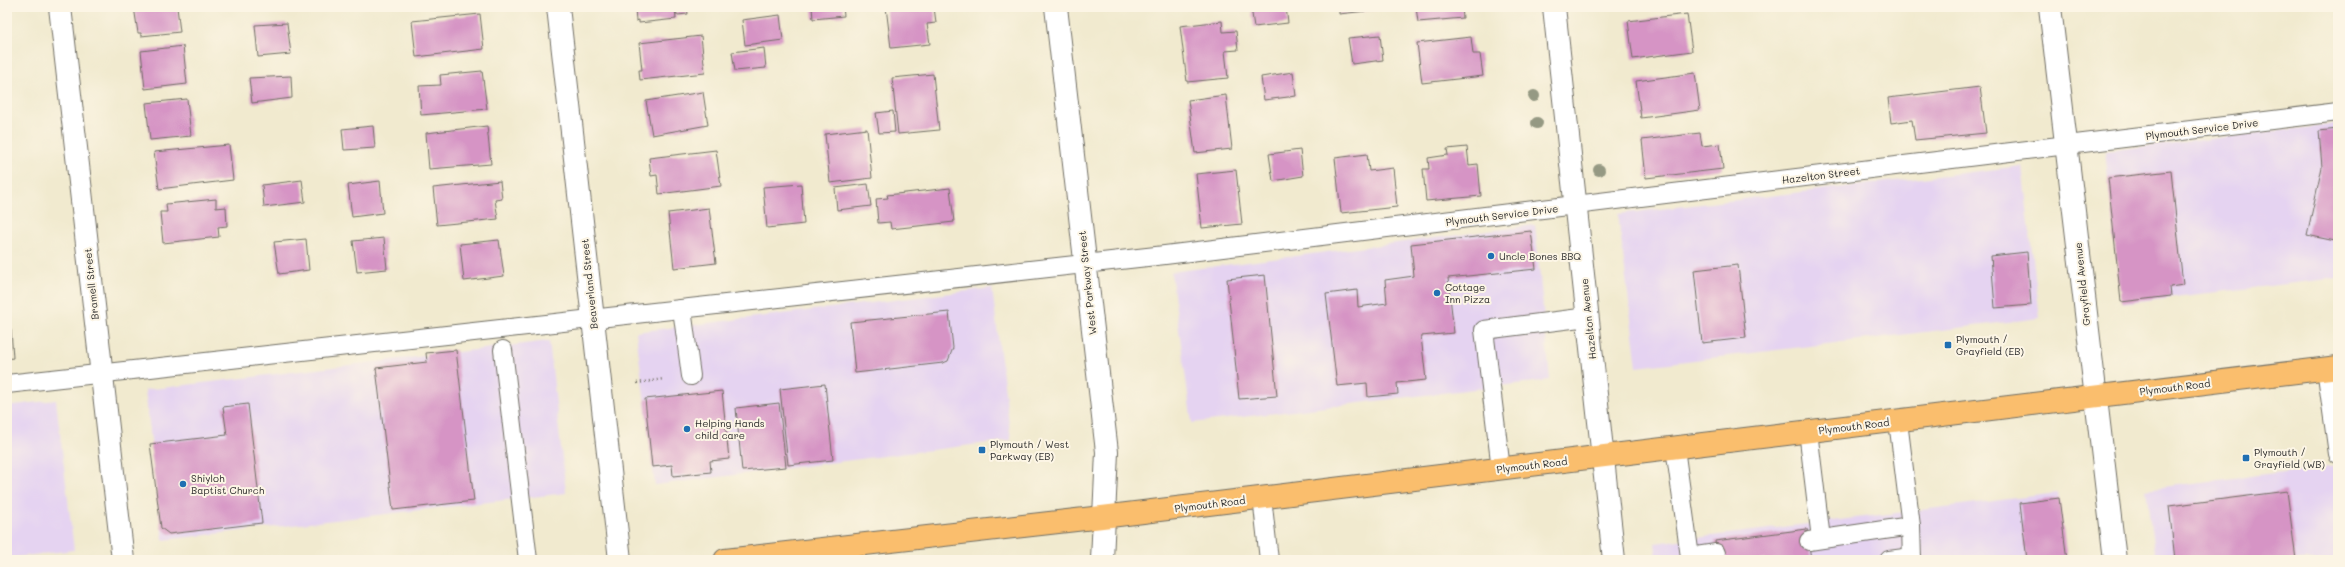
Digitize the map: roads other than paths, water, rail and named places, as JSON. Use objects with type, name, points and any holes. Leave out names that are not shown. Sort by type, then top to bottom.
[{"type":"main road","name":"Plymouth Road","points":[[725,560],[1102,517],[2332,368]]},
{"type":"street","name":"Bramell Street","points":[[60,7],[123,560]]},
{"type":"street","name":"Beaverland Street","points":[[558,7],[620,560]]},
{"type":"street","name":"West Parkway Street","points":[[1056,7],[1107,452],[1102,517],[1102,560]]},
{"type":"street","name":"Hazelton Avenue","points":[[1554,7],[1614,560]]},
{"type":"street","name":"Grayfield Avenue","points":[[2050,7],[2115,560]]},
{"type":"lane","name":"Plymouth Service Drive","points":[[2066,145],[2338,112]]},
{"type":"lane","name":"Hazelton Street","points":[[1576,205],[2066,145]]},
{"type":"lane","name":"Plymouth Service Drive","points":[[7,384],[1085,264],[1576,205]]},
{"type":"lane","points":[[682,309],[691,376]]},
{"type":"lane","points":[[1501,469],[1484,330],[1588,317]]},
{"type":"lane","points":[[503,350],[528,560]]},
{"type":"lane","points":[[2332,368],[2338,454]]},
{"type":"lane","points":[[1889,560],[1912,559],[1911,526],[1898,421]]},
{"type":"lane","points":[[1808,431],[1815,540],[1911,526]]},
{"type":"lane","points":[[1675,448],[1690,558],[1716,553]]},
{"type":"lane","points":[[1262,497],[1268,560]]},
{"type":"place","name":"Uncle Bones BBQ","points":[[1491,256]]},
{"type":"place","name":"Cottage Inn Pizza","points":[[1437,293]]},
{"type":"place","name":"Plymouth / Grayfield (EB)","points":[[1948,345]]},
{"type":"place","name":"Helping Hands child care","points":[[687,429]]},
{"type":"place","name":"Plymouth / West Parkway (EB)","points":[[982,450]]},
{"type":"place","name":"Plymouth / Grayfield (WB)","points":[[2246,458]]},
{"type":"place","name":"Shiyloh Baptist Church","points":[[183,484]]}]
